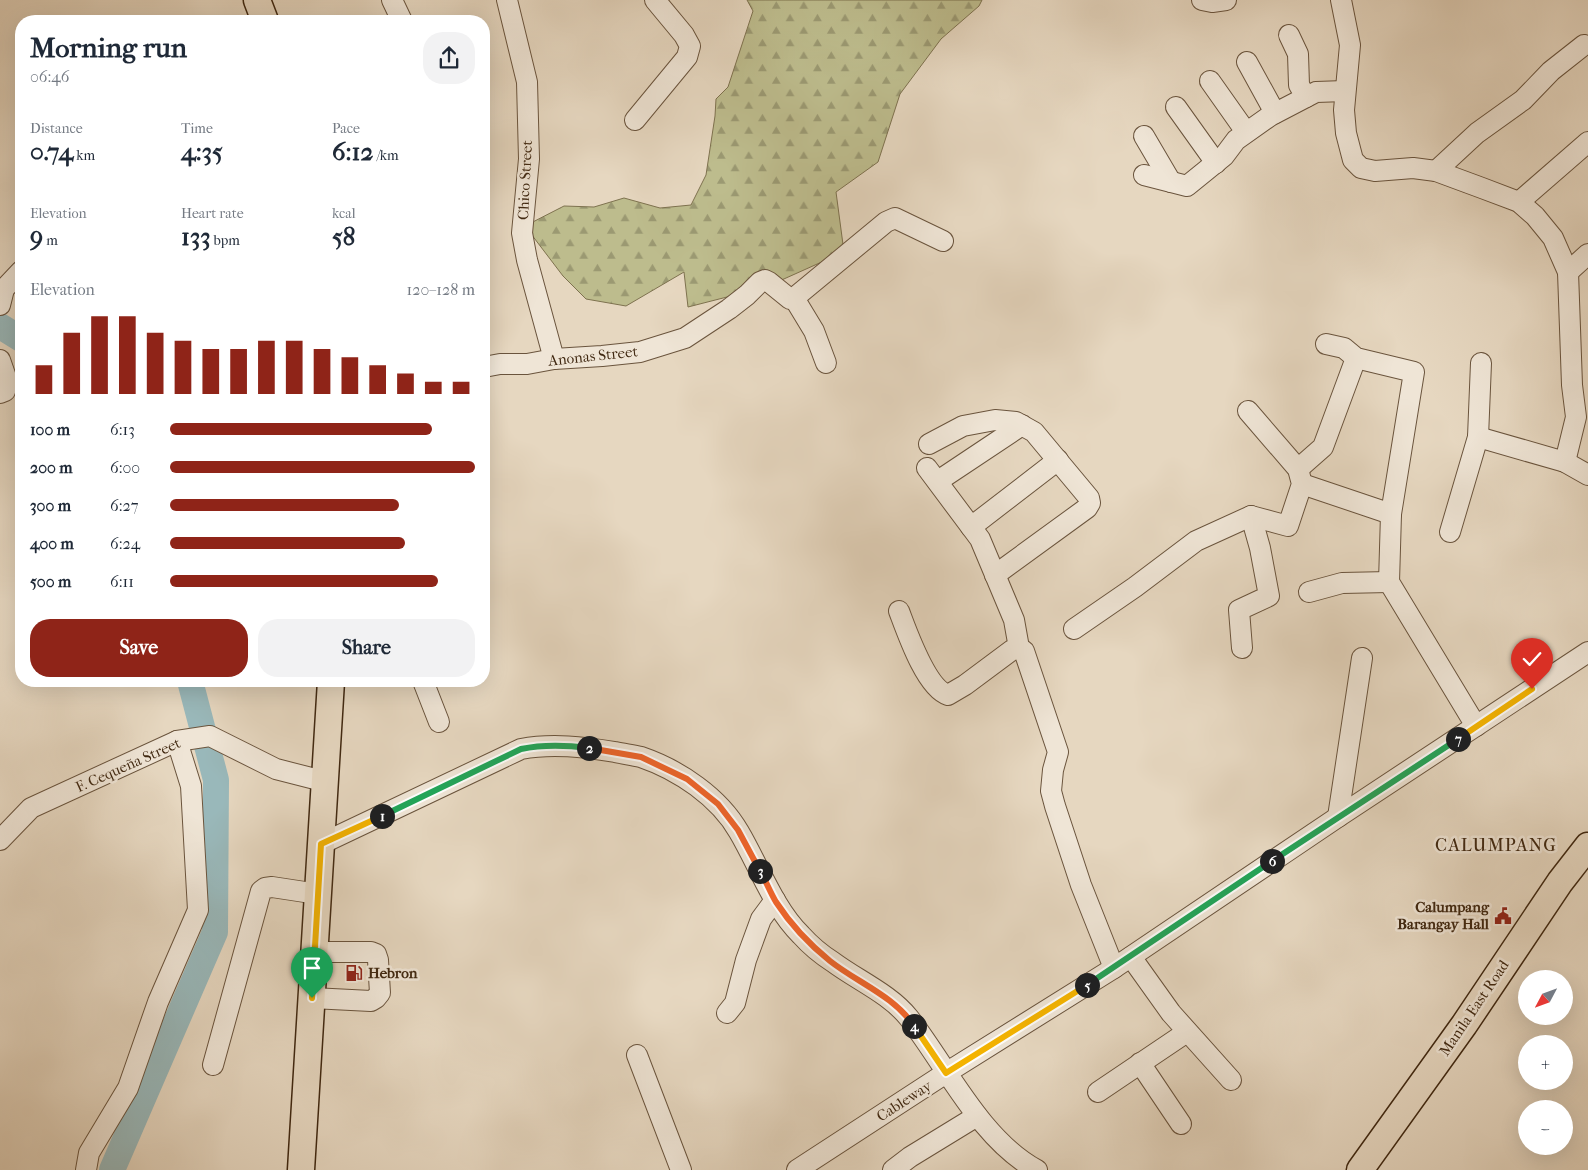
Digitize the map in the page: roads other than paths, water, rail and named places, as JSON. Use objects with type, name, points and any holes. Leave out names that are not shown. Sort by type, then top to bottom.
[{"type":"main road","points":[[257,0],[263,15]]},
{"type":"main road","points":[[301,1170],[331,687]]},
{"type":"main road","name":"Manila East Road","points":[[1360,1170],[1464,1024],[1560,882],[1588,846]]},
{"type":"street","points":[[392,0],[399,15]]},
{"type":"street","name":"Chico Street","points":[[507,0],[527,82],[529,159],[522,233],[527,260],[554,359]]},
{"type":"street","points":[[635,120],[687,57],[690,46],[684,35],[655,0]]},
{"type":"street","points":[[1202,0],[1212,2],[1226,0]]},
{"type":"street","points":[[1348,4],[1350,45],[1344,110],[1346,133],[1353,160],[1362,168],[1375,172],[1414,168],[1436,172],[1519,202],[1535,216],[1553,238],[1568,272],[1572,385],[1582,418],[1565,462]]},
{"type":"street","points":[[1289,35],[1298,54],[1299,85],[1306,98]]},
{"type":"street","points":[[1436,172],[1477,133],[1523,100],[1551,71],[1584,45]]},
{"type":"street","points":[[1247,62],[1275,113]]},
{"type":"street","points":[[1210,81],[1246,132]]},
{"type":"street","points":[[1144,175],[1187,186],[1224,156],[1236,140],[1275,113],[1316,92],[1345,91]]},
{"type":"street","points":[[1176,107],[1216,163]]},
{"type":"street","points":[[1144,136],[1171,182]]},
{"type":"street","points":[[1519,202],[1588,142]]},
{"type":"street","points":[[826,363],[814,331],[794,298],[886,222],[895,218],[943,241]]},
{"type":"street","points":[[1568,272],[1588,254]]},
{"type":"street","points":[[0,304],[4,289],[15,277]]},
{"type":"street","name":"Anonas Street","points":[[490,366],[527,364],[554,359],[640,352],[685,338],[729,309],[760,282],[765,280],[790,299],[794,298]]},
{"type":"street","points":[[1326,344],[1344,348],[1356,358],[1414,372],[1391,514],[1389,582],[1476,726]]},
{"type":"street","points":[[1074,629],[1135,587],[1196,541],[1251,516],[1288,526],[1300,477],[1323,447],[1356,358]]},
{"type":"street","points":[[0,360],[8,384],[5,390],[0,393]]},
{"type":"street","points":[[1450,532],[1478,437],[1481,363]]},
{"type":"street","points":[[1248,411],[1300,477],[1391,514]]},
{"type":"street","points":[[929,444],[963,426],[995,420],[1016,422],[1034,432],[1089,498],[1090,503],[1087,508],[995,575]]},
{"type":"street","points":[[1022,425],[932,474],[980,540],[1014,620],[1019,648],[1024,651],[1058,752],[1052,770],[1051,791],[1081,885],[1122,962],[1231,1080]]},
{"type":"street","points":[[1478,437],[1565,462],[1588,475]]},
{"type":"street","points":[[971,527],[1058,460]]},
{"type":"street","points":[[1242,648],[1239,610],[1269,596],[1260,548],[1251,516]]},
{"type":"street","points":[[1309,592],[1342,583],[1389,582]]},
{"type":"street","points":[[899,611],[911,643],[927,673],[941,693],[948,695],[965,685],[1012,650],[1019,648]]},
{"type":"street","name":"Cableway","points":[[797,1170],[1122,962],[1588,652]]},
{"type":"street","points":[[1338,817],[1362,658]]},
{"type":"street","points":[[425,687],[439,722]]},
{"type":"street","points":[[86,1170],[89,1152],[128,1088],[158,1002],[198,910],[191,786],[194,738],[276,769],[324,781]]},
{"type":"street","name":"F. Cequeña Street","points":[[1,838],[31,808],[194,738]]},
{"type":"street","points":[[321,844],[521,749],[562,745],[641,757],[687,779],[718,804],[738,830],[775,900],[800,934],[831,962],[886,997],[908,1016],[977,1116],[1010,1150],[1038,1170]]},
{"type":"street","points":[[213,1065],[261,891],[272,887],[318,894]]},
{"type":"street","points":[[727,1013],[735,1003],[746,960],[761,919],[775,900]]},
{"type":"street","points":[[312,998],[371,1001],[380,993],[376,954],[371,952],[314,952]]},
{"type":"street","points":[[1098,1092],[1187,1032]]},
{"type":"street","points":[[637,1055],[681,1170]]},
{"type":"street","points":[[1140,1063],[1181,1124]]},
{"type":"street","points":[[893,1170],[910,1157],[977,1116]]},
{"type":"waterway","points":[[0,326],[15,335]]},
{"type":"waterway","points":[[112,1170],[215,932],[216,780],[192,687]]},
{"type":"place","name":"Calumpang Barangay Hall","points":[[1503,916]]},
{"type":"place","name":"Hebron","points":[[354,973]]},
{"type":"district","name":"CALUMPANG","points":[[1496,845]]}]
